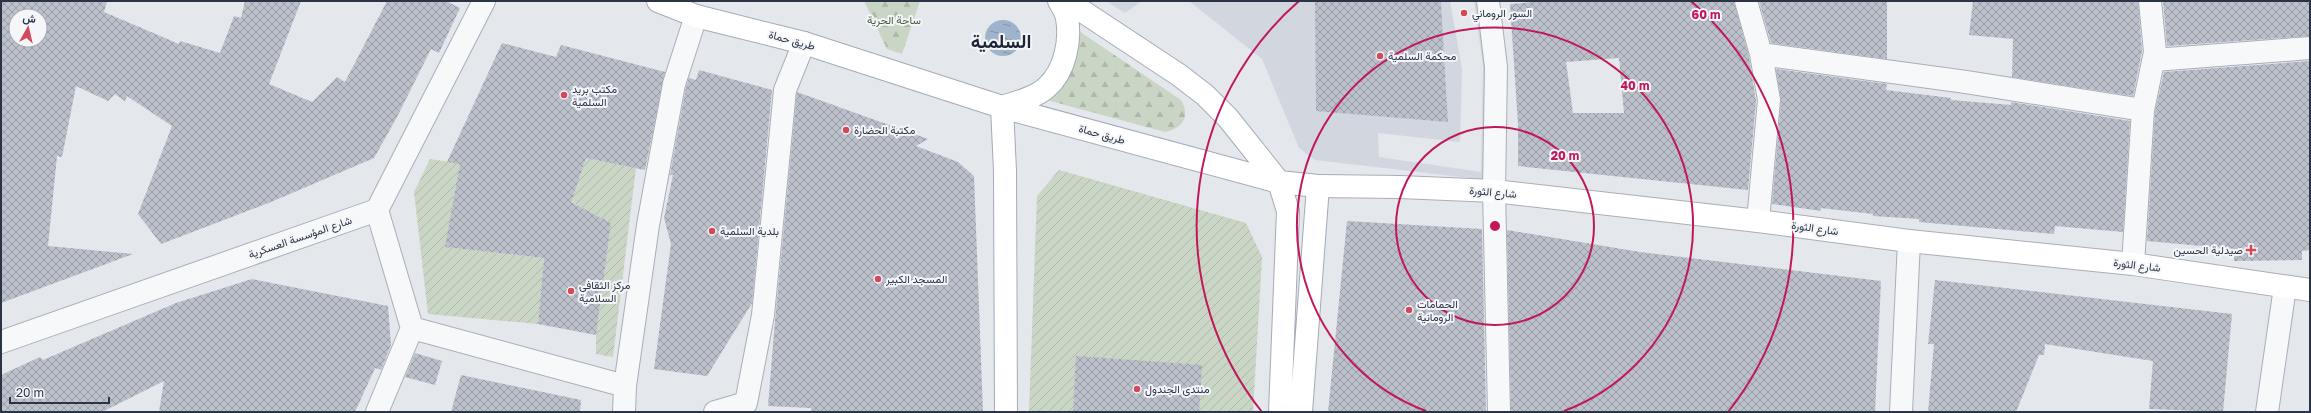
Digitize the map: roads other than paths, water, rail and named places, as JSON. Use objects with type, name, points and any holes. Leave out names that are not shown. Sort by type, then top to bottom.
[{"type":"main road","name":"طريق حماة","points":[[658,1],[696,16],[804,43],[1002,107],[1279,182],[1318,186]]},
{"type":"main road","points":[[1006,412],[1005,171],[1002,107],[1028,98],[1047,87],[1060,68],[1069,39],[1067,16],[1059,1]]},
{"type":"main road","points":[[1067,1],[1179,75],[1205,95],[1228,118],[1279,182],[1288,211],[1280,412]]},
{"type":"main road","points":[[1301,412],[1318,186]]},
{"type":"main road","name":"شارع الثورة","points":[[1318,186],[1400,186],[1494,192],[1758,221],[1909,241],[2133,264],[2310,290]]},
{"type":"street","points":[[377,412],[412,328],[377,210],[484,1]]},
{"type":"street","points":[[1488,1],[1496,67],[1494,192],[1499,412]]},
{"type":"street","points":[[1746,1],[1761,54],[1769,100],[1758,221]]},
{"type":"street","points":[[2133,264],[2143,110],[2155,52],[2150,1]]},
{"type":"street","points":[[624,412],[625,386],[648,225],[674,84],[696,16]]},
{"type":"street","points":[[715,412],[747,407],[763,315],[784,90],[804,43]]},
{"type":"street","points":[[2154,60],[2310,48]]},
{"type":"street","points":[[1761,54],[1966,82],[2143,110]]},
{"type":"street","name":"شارع المؤسسة العسكرية","points":[[1,342],[377,210]]},
{"type":"street","points":[[1901,412],[1909,241]]},
{"type":"street","points":[[2267,412],[2285,286]]},
{"type":"street","points":[[412,328],[625,386]]},
{"type":"water","points":[[1003,20],[1016,25],[1021,38],[1016,51],[1003,56],[990,51],[985,38],[990,25]]},
{"type":"place","name":"السور الروماني","points":[[1464,13]]},
{"type":"place","name":"محكمة السلمية","points":[[1380,56]]},
{"type":"place","name":"مكتب بريد السلمية","points":[[564,95]]},
{"type":"place","name":"مكتبة الحضارة","points":[[846,130]]},
{"type":"place","name":"بلدية السلمية","points":[[712,231]]},
{"type":"place","name":"صيدلية الحسين","points":[[2251,250]]},
{"type":"place","name":"المسجد الكبير","points":[[878,279]]},
{"type":"place","name":"مركز الثقافي السلامية","points":[[571,291]]},
{"type":"place","name":"الحمامات الرومانية","points":[[1409,310]]},
{"type":"place","name":"منتدى الجندول","points":[[1137,389]]},
{"type":"district","name":"السلمية","points":[[1001,41]]},
{"type":"park label","name":"ساحة الحرية","points":[[894,20]]}]
